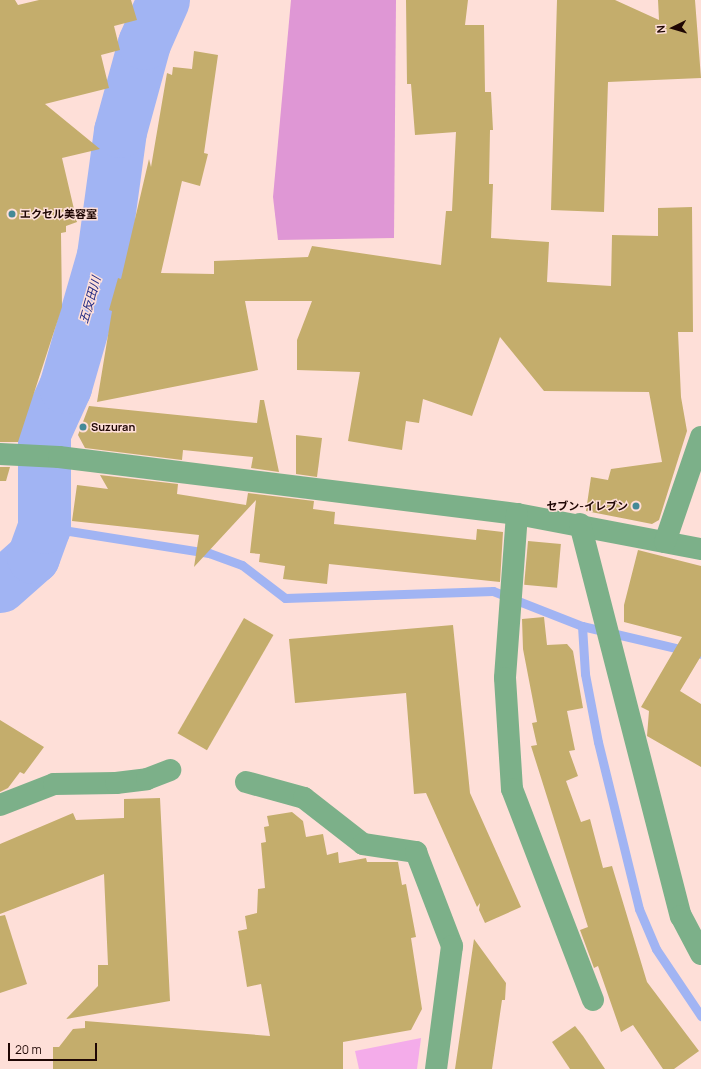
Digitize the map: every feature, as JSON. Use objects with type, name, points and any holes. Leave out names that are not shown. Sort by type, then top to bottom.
[{"type":"street","points":[[665,542],[701,437]]},
{"type":"street","points":[[0,454],[27,454],[59,457],[517,514],[580,524],[701,549]]},
{"type":"street","points":[[517,514],[511,614],[505,678],[512,789],[593,1000]]},
{"type":"street","points":[[580,524],[681,916],[699,943]]},
{"type":"street","points":[[0,805],[54,784],[116,782],[148,778],[170,770]]},
{"type":"street","points":[[246,782],[304,798],[363,844],[416,852],[452,946],[436,1069]]},
{"type":"shaded area","points":[[291,0],[396,0],[394,238],[278,240],[273,197]]},
{"type":"shaded area","points":[[421,1038],[417,1069],[359,1069],[355,1051]]},
{"type":"building","points":[[0,0],[15,0],[18,5],[39,0],[131,0],[137,20],[114,26],[120,50],[101,55],[109,88],[45,104],[100,149],[62,158],[77,222],[66,226],[66,232],[61,233],[62,307],[18,442],[0,442]]},
{"type":"building","points":[[406,0],[468,0],[465,25],[484,25],[485,92],[491,92],[493,130],[490,130],[489,184],[493,184],[491,238],[549,242],[547,282],[611,286],[612,235],[658,236],[658,208],[692,207],[693,332],[678,332],[681,397],[687,431],[659,520],[652,524],[586,511],[591,477],[608,480],[611,469],[662,462],[649,392],[544,391],[500,337],[472,416],[423,399],[419,423],[406,421],[402,450],[348,441],[360,372],[297,370],[297,340],[312,301],[245,301],[258,370],[97,402],[112,311],[109,310],[118,278],[121,279],[149,159],[151,167],[167,73],[172,75],[173,67],[192,69],[194,51],[218,55],[204,153],[208,154],[200,186],[182,181],[161,273],[214,274],[214,261],[308,257],[312,246],[441,265],[446,211],[452,211],[456,132],[415,135],[411,84],[407,84]]},
{"type":"building","points":[[557,0],[615,0],[659,20],[658,0],[695,0],[701,78],[608,82],[604,212],[551,210]]},
{"type":"building","points":[[260,400],[264,400],[279,472],[251,468],[253,457],[183,450],[182,460],[85,448],[78,435],[89,406],[257,423]]},
{"type":"building","points":[[296,435],[322,438],[317,477],[296,474]]},
{"type":"building","points":[[0,467],[10,467],[6,481],[0,481]]},
{"type":"building","points":[[100,475],[178,484],[177,494],[246,505],[248,493],[314,501],[313,509],[335,512],[334,524],[476,540],[477,529],[503,532],[500,582],[329,564],[327,584],[283,579],[285,566],[259,562],[260,554],[250,553],[256,500],[194,567],[199,535],[72,521],[77,485],[108,489]]},
{"type":"building","points":[[528,541],[561,544],[557,588],[524,585]]},
{"type":"building","points":[[638,550],[701,566],[701,656],[680,691],[701,704],[701,767],[647,736],[649,711],[641,707],[682,637],[624,622],[624,605]]},
{"type":"building","points":[[544,617],[547,645],[567,644],[573,651],[583,708],[567,711],[575,750],[569,751],[578,776],[566,781],[581,822],[590,819],[603,868],[612,866],[647,982],[699,1051],[674,1069],[663,1069],[633,1025],[621,1032],[598,966],[594,968],[580,930],[588,927],[531,746],[537,745],[532,723],[537,722],[523,649],[522,619]]},
{"type":"building","points":[[244,618],[273,635],[207,750],[178,733]]},
{"type":"building","points":[[453,625],[470,793],[521,907],[485,923],[479,910],[480,903],[477,907],[426,793],[414,794],[406,693],[295,703],[289,639]]},
{"type":"building","points":[[0,720],[44,747],[24,774],[20,772],[8,788],[0,792]]},
{"type":"building","points":[[160,798],[170,1001],[66,1019],[98,986],[98,965],[108,965],[104,874],[0,914],[0,844],[73,813],[76,820],[124,818],[124,799]]},
{"type":"building","points":[[292,812],[303,821],[306,837],[323,834],[327,855],[338,852],[339,863],[366,858],[367,862],[398,862],[402,885],[406,884],[416,937],[411,938],[422,1009],[411,1030],[343,1042],[343,1069],[53,1069],[53,1047],[59,1047],[73,1029],[85,1028],[85,1021],[270,1036],[261,984],[247,987],[238,931],[247,929],[245,916],[257,913],[258,889],[265,888],[261,843],[266,842],[264,827],[269,826],[267,816]]},
{"type":"building","points":[[5,915],[27,984],[0,993],[0,916]]},
{"type":"building","points":[[474,939],[506,983],[505,1000],[502,1000],[492,1069],[455,1069]]},
{"type":"building","points":[[575,1026],[605,1069],[570,1069],[552,1042]]},
{"type":"waterway","name":"五反田川","points":[[0,586],[33,557],[44,527],[44,433],[65,387],[103,255],[120,131],[144,43],[163,0]]},
{"type":"waterway","points":[[44,527],[209,553],[242,565],[285,598],[493,591],[582,626],[585,674],[598,742],[639,909],[656,949],[701,1016]]},
{"type":"waterway","points":[[582,626],[701,654]]},
{"type":"place","name":"エクセル美容室","points":[[12,214]]},
{"type":"place","name":"Suzuran","points":[[83,427]]},
{"type":"place","name":"セブン-イレブン","points":[[636,506]]}]
